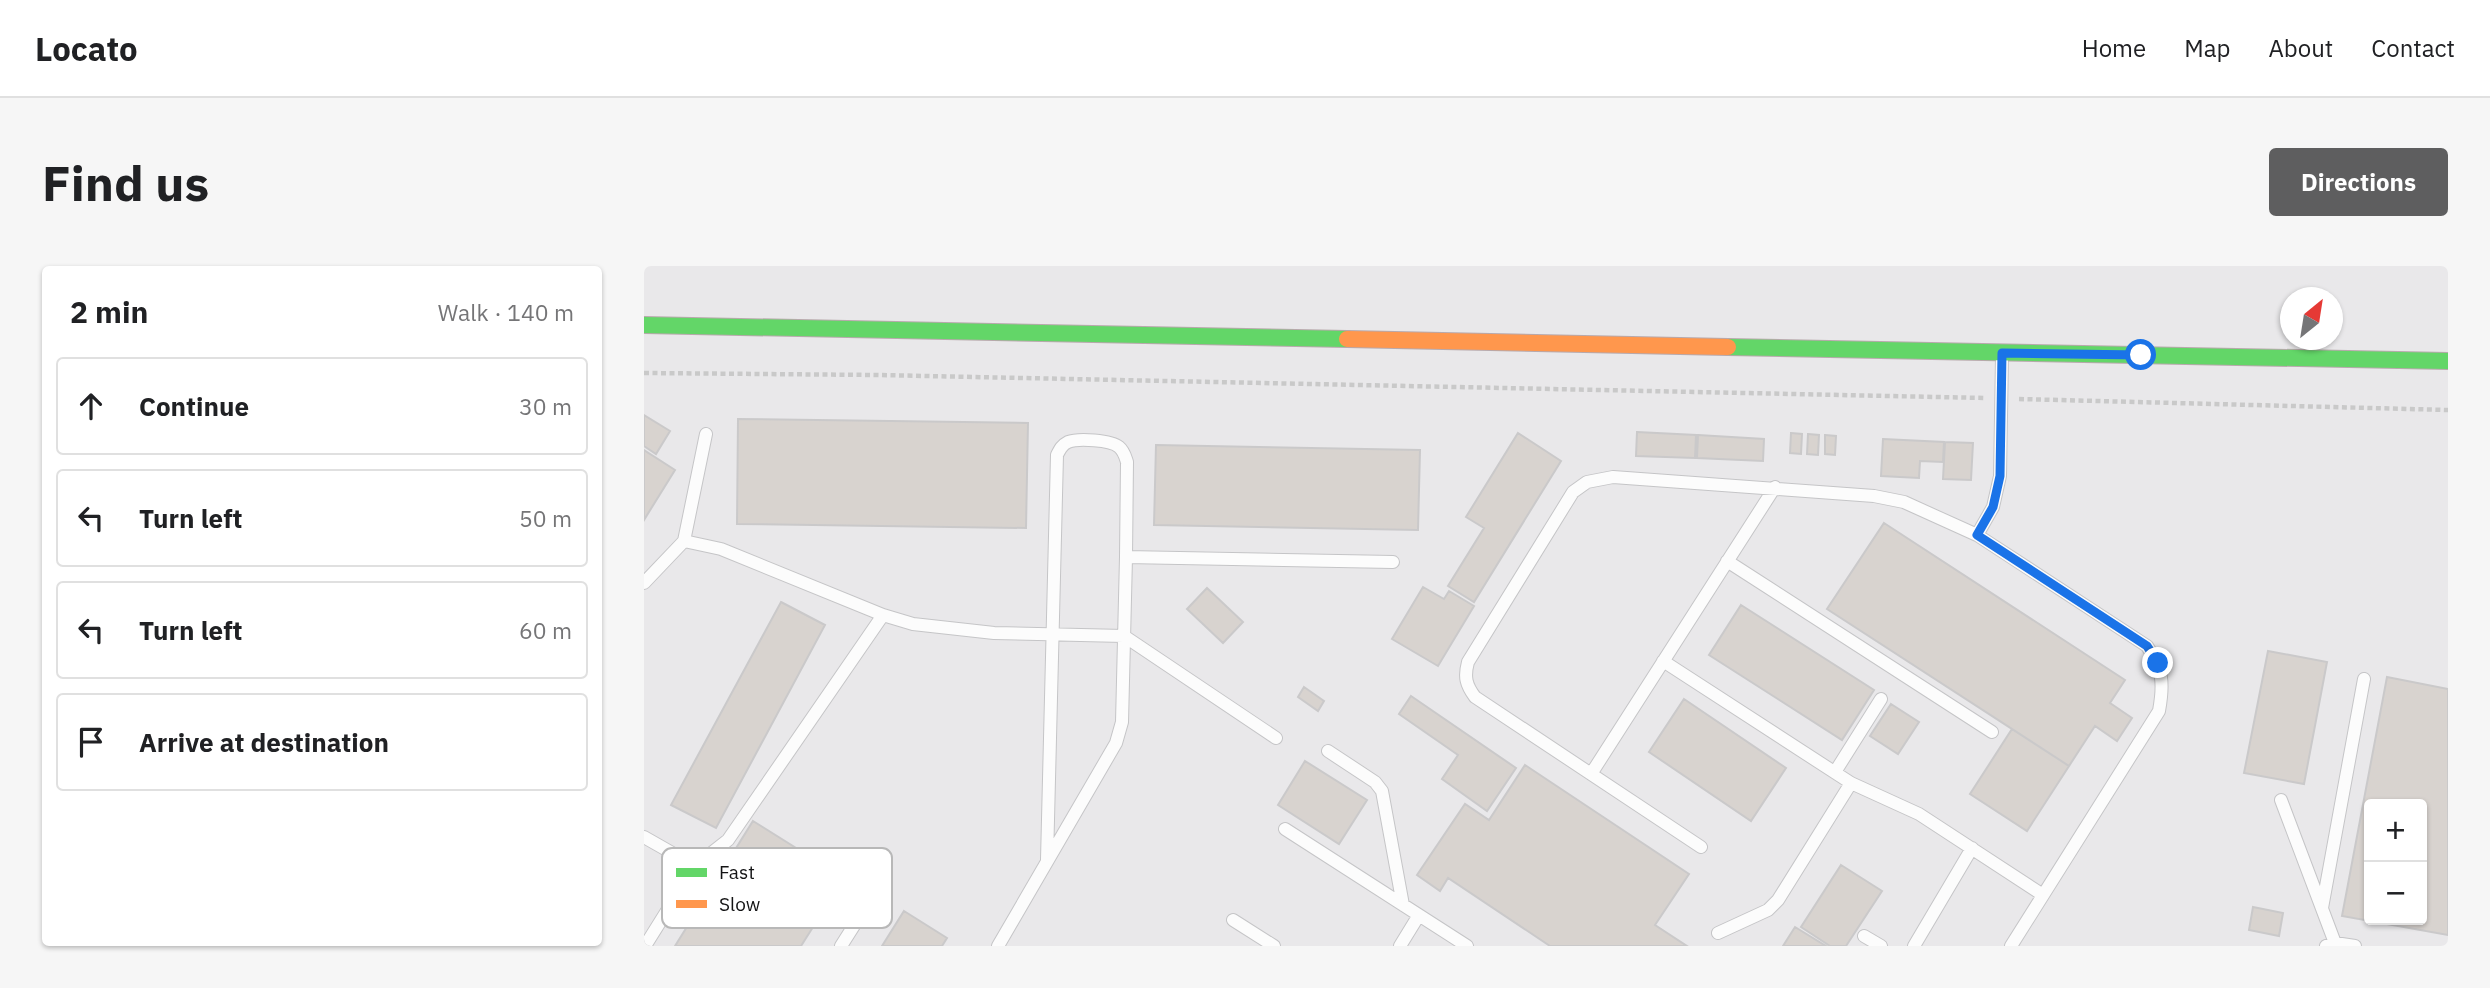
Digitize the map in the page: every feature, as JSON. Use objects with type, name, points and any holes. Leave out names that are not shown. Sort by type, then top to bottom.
[{"type":"main road","points":[[644,324],[2448,361]]},
{"type":"lane","points":[[644,334],[669,325]]},
{"type":"lane","points":[[1977,535],[1997,494],[2000,476],[2002,353]]},
{"type":"lane","points":[[644,583],[684,541],[706,434]]},
{"type":"lane","points":[[998,946],[1047,862],[1116,743],[1122,722],[1127,462],[1124,453],[1110,442],[1074,441],[1066,443],[1057,455],[1047,862]]},
{"type":"lane","points":[[1701,847],[1475,697],[1467,687],[1464,674],[1468,662],[1573,492],[1587,482],[1613,477],[1775,487],[1874,496],[1904,502],[1977,535],[2147,646],[2158,663],[2163,688],[2159,711],[2011,946]]},
{"type":"lane","points":[[1591,774],[1775,487]]},
{"type":"lane","points":[[684,541],[721,548],[883,615],[913,624],[994,633],[1124,636],[1276,738]]},
{"type":"lane","points":[[1126,557],[1393,562]]},
{"type":"lane","points":[[1727,561],[1992,732]]},
{"type":"lane","points":[[718,848],[728,840],[883,615]]},
{"type":"lane","points":[[1663,661],[1851,783],[1919,814],[2043,895]]},
{"type":"lane","points":[[2322,908],[2364,679]]},
{"type":"lane","points":[[1835,772],[1881,699]]},
{"type":"lane","points":[[1328,751],[1375,782],[1382,791],[1404,905]]},
{"type":"lane","points":[[1718,933],[1768,910],[1778,900],[1851,783]]},
{"type":"lane","points":[[2281,800],[2322,908],[2331,944],[2355,946]]},
{"type":"lane","points":[[1284,829],[1467,946]]},
{"type":"lane","points":[[644,837],[663,848]]},
{"type":"lane","points":[[1914,946],[1972,848]]},
{"type":"lane","points":[[1400,946],[1419,915]]},
{"type":"lane","points":[[645,946],[662,919]]},
{"type":"lane","points":[[1233,920],[1274,946]]},
{"type":"lane","points":[[841,946],[852,928]]},
{"type":"lane","points":[[1864,936],[1881,946]]},
{"type":"path","points":[[644,373],[878,375],[2001,398],[2448,410]]},
{"type":"building","points":[[644,415],[670,431],[656,454],[644,446]]},
{"type":"building","points":[[738,419],[1028,423],[1026,528],[737,524]]},
{"type":"building","points":[[1637,432],[1696,435],[1695,458],[1636,456]]},
{"type":"building","points":[[1518,433],[1561,461],[1474,602],[1448,586],[1484,528],[1466,517]]},
{"type":"building","points":[[1791,433],[1802,434],[1801,454],[1790,453]]},
{"type":"building","points":[[1808,434],[1819,435],[1818,455],[1807,454]]},
{"type":"building","points":[[1698,435],[1764,439],[1763,461],[1697,458]]},
{"type":"building","points":[[1825,435],[1836,436],[1835,455],[1825,454]]},
{"type":"building","points":[[1883,439],[1944,442],[1943,462],[1920,461],[1919,478],[1881,476]]},
{"type":"building","points":[[1945,442],[1973,443],[1971,480],[1943,479]]},
{"type":"building","points":[[1156,445],[1420,450],[1418,530],[1154,525]]},
{"type":"building","points":[[644,450],[675,470],[644,520]]},
{"type":"building","points":[[1884,523],[2125,680],[2110,703],[2132,718],[2117,741],[2095,726],[2069,766],[1827,609]]},
{"type":"building","points":[[1423,587],[1444,599],[1449,591],[1474,606],[1438,666],[1392,639]]},
{"type":"building","points":[[1207,588],[1243,622],[1223,643],[1187,609]]},
{"type":"building","points":[[781,602],[825,625],[716,828],[671,805]]},
{"type":"building","points":[[1741,605],[1874,690],[1842,740],[1709,655]]},
{"type":"building","points":[[2268,651],[2327,662],[2304,784],[2244,773]]},
{"type":"building","points":[[2387,677],[2448,689],[2448,935],[2392,925],[2427,925],[2427,799],[2364,799]]},
{"type":"building","points":[[1304,687],[1324,701],[1318,711],[1298,697]]},
{"type":"building","points":[[1411,696],[1516,768],[1487,811],[1442,779],[1458,755],[1399,714]]},
{"type":"building","points":[[1684,699],[1786,768],[1751,821],[1649,752]]},
{"type":"building","points":[[1891,704],[1919,722],[1898,754],[1870,736]]},
{"type":"building","points":[[2012,729],[2069,766],[2027,831],[1970,794]]},
{"type":"building","points":[[1305,761],[1367,800],[1339,844],[1278,805]]},
{"type":"building","points":[[1525,765],[1689,874],[1655,925],[1687,946],[1550,946],[1448,878],[1440,891],[1417,875],[1465,804],[1489,820]]},
{"type":"building","points":[[2364,799],[2364,862],[2364,920],[2342,916]]},
{"type":"building","points":[[753,821],[796,848],[736,848]]},
{"type":"building","points":[[1841,865],[1882,891],[1846,946],[1830,946],[1801,927]]},
{"type":"building","points":[[2253,907],[2283,913],[2279,936],[2249,930]]},
{"type":"building","points":[[904,911],[947,938],[942,946],[882,946]]},
{"type":"building","points":[[1795,927],[1826,946],[1783,946]]},
{"type":"building","points":[[686,928],[812,928],[801,946],[675,946]]},
{"type":"traffic: fast","points":[[644,325],[1347,339]]},
{"type":"traffic: fast","points":[[1728,347],[2448,361]]},
{"type":"traffic: slow","points":[[1347,339],[1728,347]]},
{"type":"route","points":[[2141,355],[2002,353],[2000,476],[1993,507],[1977,535],[2147,646],[2158,663]]}]
